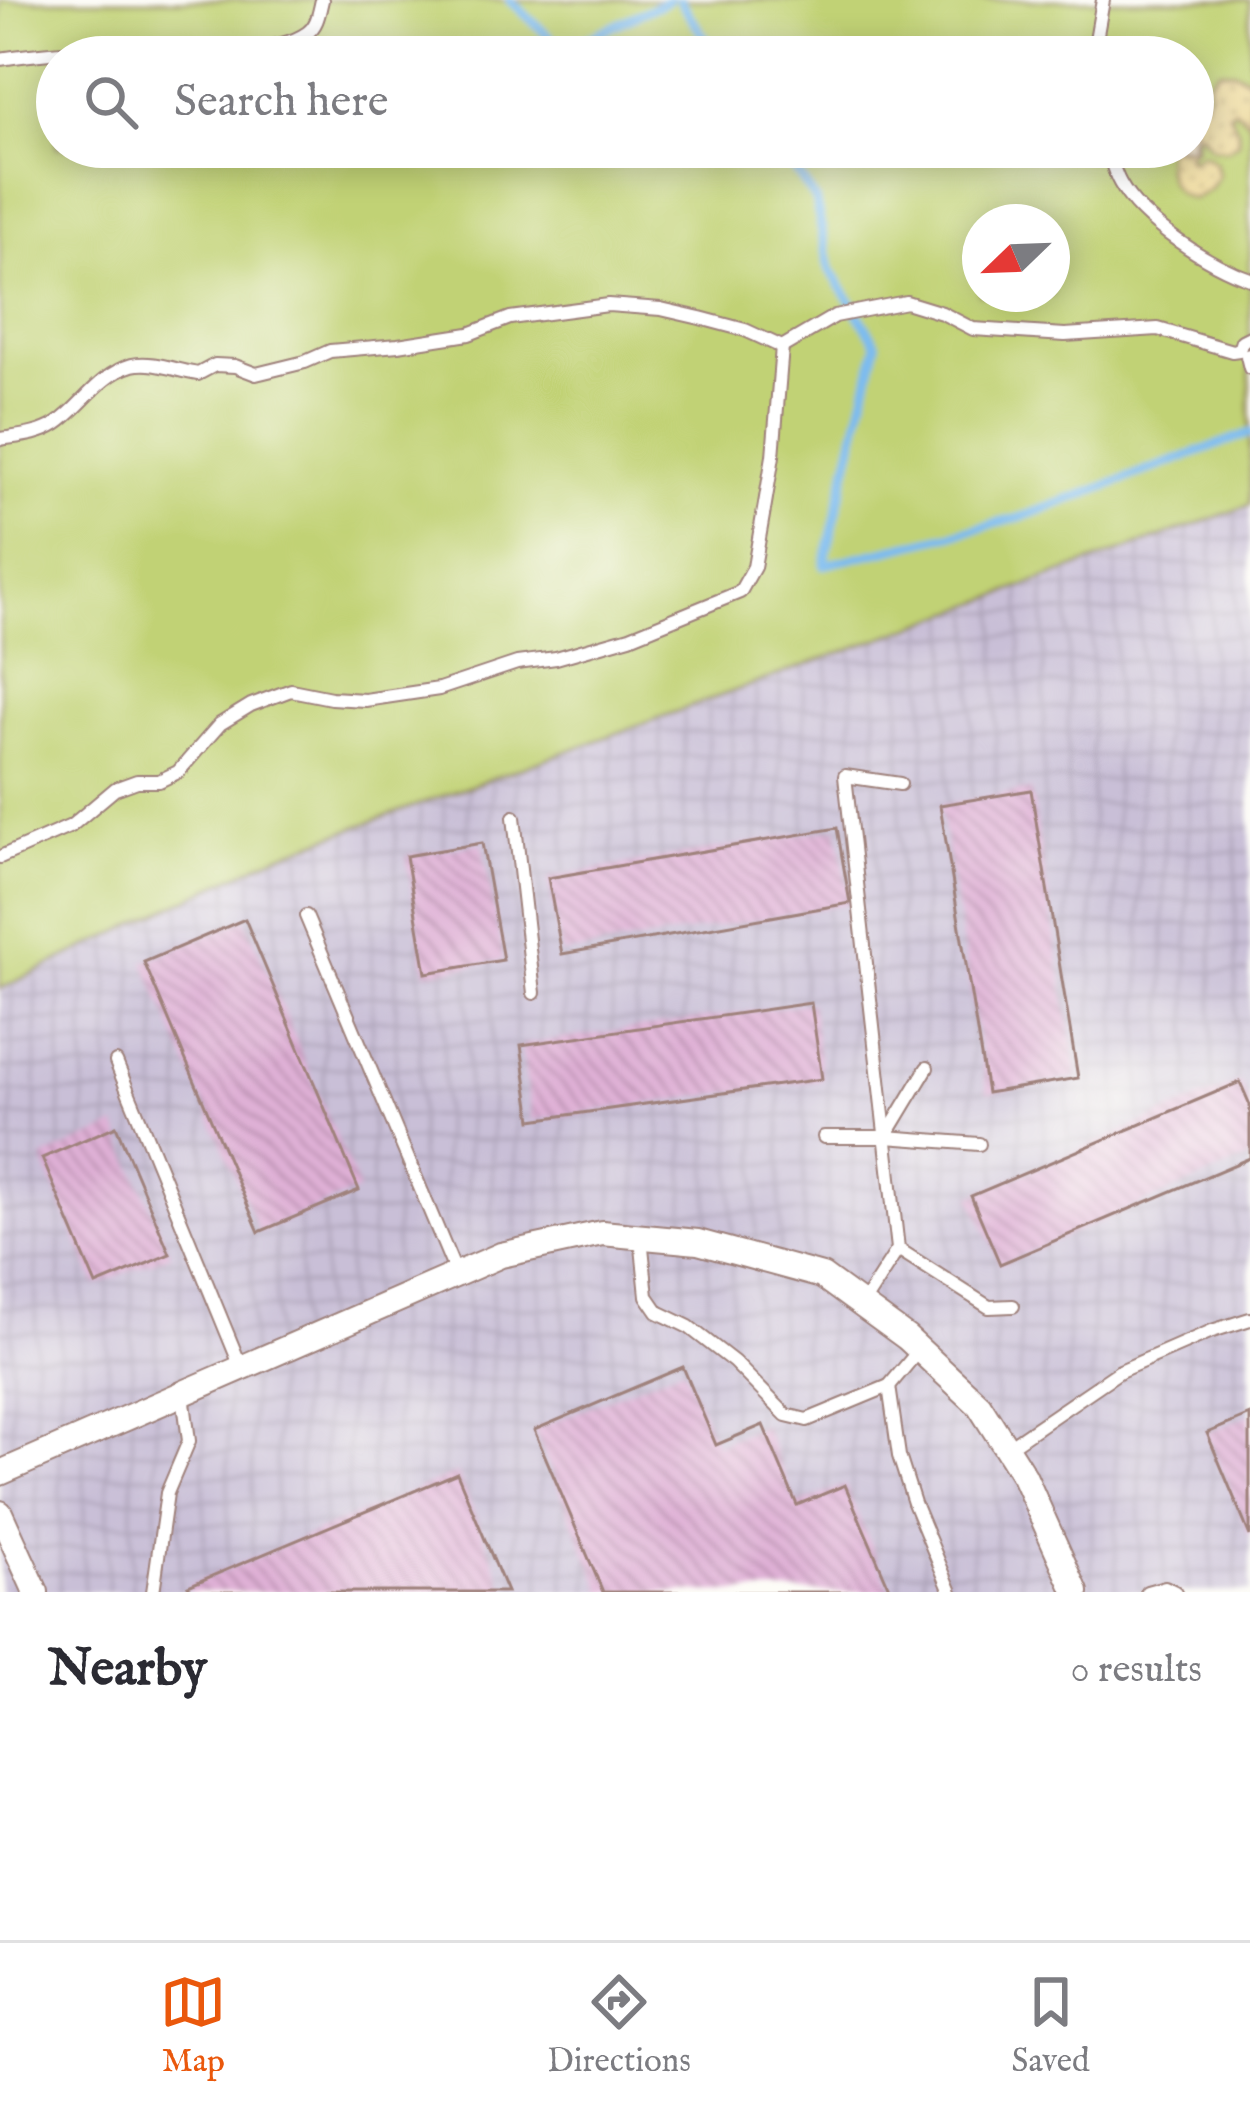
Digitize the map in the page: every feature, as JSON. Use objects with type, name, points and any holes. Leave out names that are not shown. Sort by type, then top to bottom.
[{"type":"street","points":[[0,1473],[501,1255],[602,1233],[698,1243],[822,1276],[920,1350],[979,1405],[1024,1476],[1076,1592]]},
{"type":"street","points":[[0,1513],[36,1592]]},
{"type":"lane","points":[[304,36],[315,26],[322,0]]},
{"type":"lane","points":[[1097,36],[1103,0]]},
{"type":"lane","points":[[0,59],[36,56]]},
{"type":"lane","points":[[1115,168],[1136,206],[1212,262],[1250,279]]},
{"type":"lane","points":[[782,347],[835,316],[906,302],[973,329],[993,332],[1065,335],[1157,329],[1232,351],[1250,337]]},
{"type":"lane","points":[[0,439],[31,435],[58,423],[104,380],[131,365],[151,364],[198,374],[215,365],[235,366],[256,374],[330,351],[469,334],[510,318],[554,310],[608,305],[661,309],[745,330],[782,347]]},
{"type":"lane","points":[[0,857],[71,826],[115,789],[137,781],[159,782],[178,772],[220,724],[250,705],[291,690],[364,700],[439,689],[517,663],[556,658],[630,637],[740,592],[754,567],[773,456],[782,347]]},
{"type":"lane","points":[[1250,355],[1246,356],[1250,368]]},
{"type":"lane","points":[[862,1305],[898,1249],[845,776],[900,784]]},
{"type":"lane","points":[[514,817],[534,993]]},
{"type":"lane","points":[[306,916],[456,1274]]},
{"type":"lane","points":[[116,1063],[241,1367]]},
{"type":"lane","points":[[886,1137],[927,1068]]},
{"type":"lane","points":[[824,1137],[979,1144]]},
{"type":"lane","points":[[641,1237],[647,1296],[658,1312],[689,1327],[734,1362],[786,1415],[807,1420],[889,1386],[920,1350]]},
{"type":"lane","points":[[898,1249],[989,1307],[1013,1306]]},
{"type":"lane","points":[[1006,1448],[1120,1371],[1250,1319]]},
{"type":"lane","points":[[889,1386],[899,1456],[951,1592]]},
{"type":"lane","points":[[153,1592],[167,1493],[189,1441],[182,1393]]},
{"type":"lane","points":[[1147,1592],[1165,1587],[1175,1592]]},
{"type":"shaded area","points":[[1250,505],[1250,1592],[0,1592],[0,989],[279,855]]},
{"type":"green space","points":[[0,0],[1250,0],[1250,505],[279,855],[0,989]]},
{"type":"sand","points":[[1219,70],[1234,71],[1250,79],[1250,123],[1235,109],[1229,113],[1238,142],[1227,150],[1214,148],[1214,75]]},
{"type":"sand","points":[[1215,162],[1218,176],[1209,190],[1193,199],[1177,192],[1166,168],[1214,168]]},
{"type":"building","points":[[1031,790],[1078,1078],[987,1093],[940,805]]},
{"type":"building","points":[[837,828],[850,903],[562,954],[548,878]]},
{"type":"building","points":[[482,843],[503,960],[426,973],[406,856]]},
{"type":"building","points":[[245,919],[359,1190],[259,1232],[144,962]]},
{"type":"building","points":[[811,1003],[822,1079],[532,1120],[521,1045]]},
{"type":"building","points":[[1240,1082],[1250,1105],[1250,1158],[1000,1264],[971,1196]]},
{"type":"building","points":[[116,1126],[170,1254],[96,1285],[42,1158]]},
{"type":"building","points":[[683,1367],[716,1445],[763,1425],[797,1505],[845,1485],[891,1592],[603,1592],[534,1430]]},
{"type":"building","points":[[1250,1415],[1250,1536],[1207,1433]]},
{"type":"building","points":[[457,1473],[507,1592],[191,1592],[188,1586]]},
{"type":"waterway","points":[[510,0],[548,36]]},
{"type":"waterway","points":[[593,36],[669,0]]},
{"type":"waterway","points":[[679,0],[704,36]]},
{"type":"waterway","points":[[794,168],[815,199],[830,269],[877,344],[824,565],[1019,518],[1250,433]]}]
